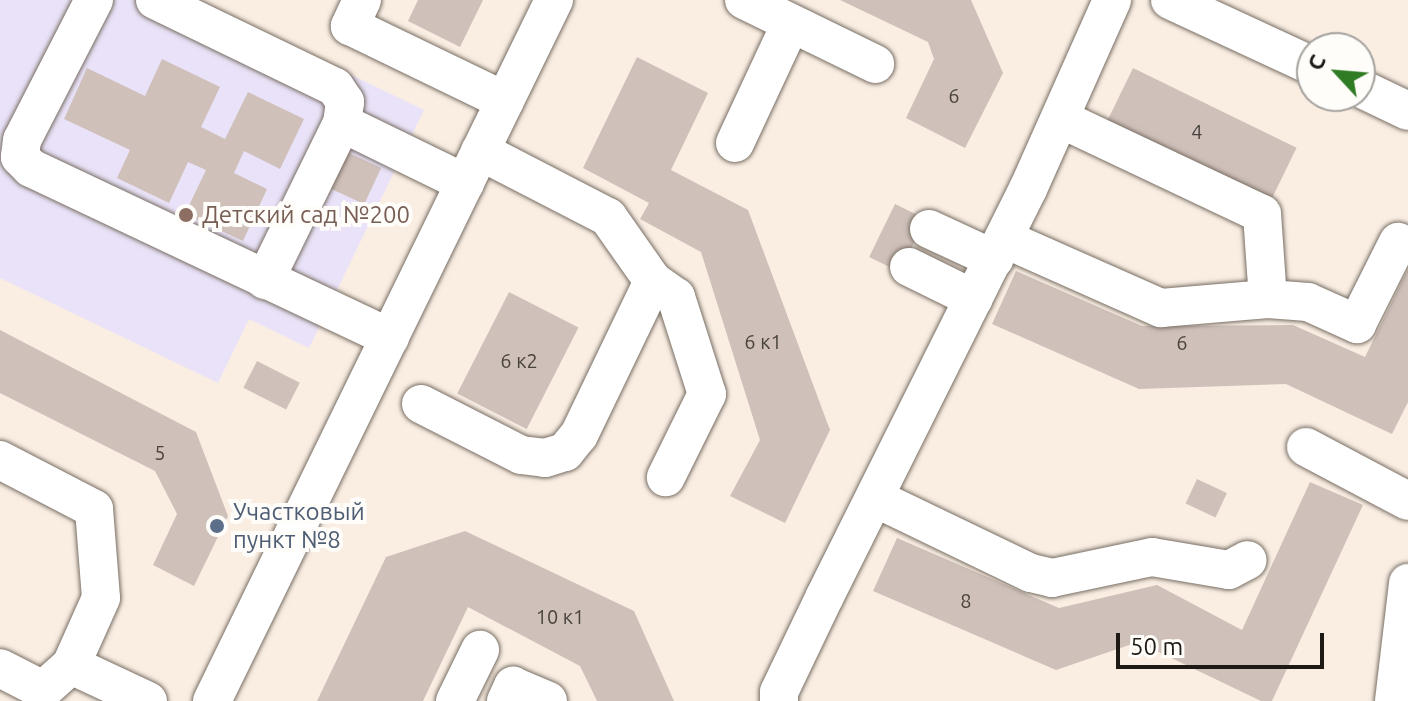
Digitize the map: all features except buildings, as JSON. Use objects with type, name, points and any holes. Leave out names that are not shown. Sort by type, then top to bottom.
[{"type":"street","points":[[94,0],[22,140],[20,157],[31,168],[390,338]]},
{"type":"street","points":[[155,0],[335,87],[345,102],[342,123],[265,280]]},
{"type":"street","points":[[362,0],[350,26],[505,101]]},
{"type":"street","points":[[212,701],[554,0]]},
{"type":"street","points":[[744,0],[875,64]]},
{"type":"street","points":[[779,701],[779,692],[1061,119],[1112,0]]},
{"type":"street","points":[[1185,3],[1296,58]]},
{"type":"street","points":[[735,143],[791,23]]},
{"type":"street","points":[[1376,96],[1408,111]]},
{"type":"street","points":[[1061,119],[1262,214],[1268,299]]},
{"type":"street","points":[[342,123],[608,217],[653,281],[676,297],[707,394],[666,477]]},
{"type":"street","points":[[929,229],[999,249],[1161,308],[1268,299],[1308,302],[1357,324],[1398,242]]},
{"type":"street","points":[[909,267],[974,299]]},
{"type":"street","points":[[421,404],[521,455],[545,458],[565,452],[579,435],[653,281]]},
{"type":"street","points":[[1306,447],[1408,501]]},
{"type":"street","points":[[0,460],[94,509],[101,598],[71,665],[43,690],[0,668]]},
{"type":"street","points":[[875,498],[1031,573],[1052,578],[1152,557],[1229,570],[1248,560]]},
{"type":"street","points":[[1394,701],[1408,583]]},
{"type":"street","points":[[455,701],[480,650]]},
{"type":"street","points":[[71,665],[148,701]]},
{"type":"street","points":[[506,701],[513,686],[548,701]]},
{"type":"shaded area","name":"Детский сад №200","points":[[0,0],[196,0],[424,110],[309,348],[249,319],[218,383],[0,278]]},
{"type":"place","name":"Детский сад №200","points":[[186,215]]},
{"type":"place","name":"Участковый пункт №8","points":[[217,526]]}]
